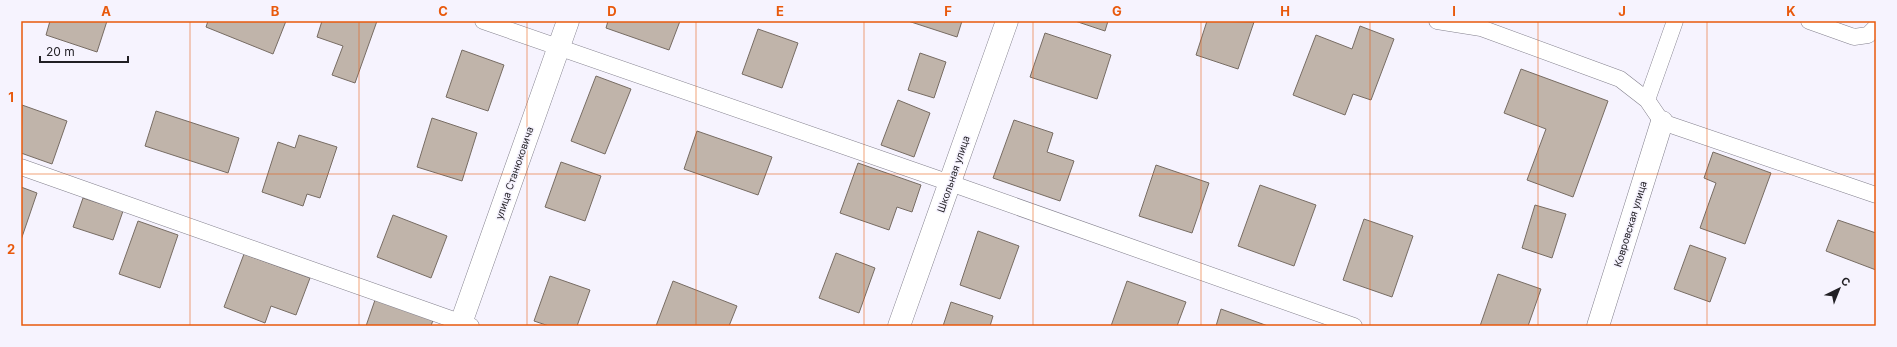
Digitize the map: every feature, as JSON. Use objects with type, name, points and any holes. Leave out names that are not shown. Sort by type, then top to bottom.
[{"type":"street","name":"улица Станюковича","points":[[464,325],[568,21]]},
{"type":"street","name":"Школьная улица","points":[[899,326],[1007,21]]},
{"type":"street","name":"Ковровская улица","points":[[1598,326],[1662,122]]},
{"type":"lane","points":[[483,21],[950,183],[1354,326]]},
{"type":"lane","points":[[1437,21],[1481,28],[1613,76],[1620,79],[1647,100],[1662,122],[1876,195]]},
{"type":"lane","points":[[1647,100],[1675,21]]},
{"type":"lane","points":[[1809,21],[1854,37],[1868,35],[1876,27]]},
{"type":"lane","points":[[21,167],[464,325]]},
{"type":"building","points":[[50,21],[107,21],[97,52],[46,35]]},
{"type":"building","points":[[208,21],[286,21],[273,54],[206,27]]},
{"type":"building","points":[[322,21],[377,21],[355,83],[332,75],[343,46],[317,37]]},
{"type":"building","points":[[608,21],[680,21],[669,50],[606,28]]},
{"type":"building","points":[[908,21],[962,21],[957,37]]},
{"type":"building","points":[[1075,21],[1108,21],[1105,31]]},
{"type":"building","points":[[1207,21],[1254,22],[1238,69],[1196,55]]},
{"type":"building","points":[[1360,26],[1394,39],[1371,100],[1353,94],[1345,115],[1293,95],[1316,35],[1352,49]]},
{"type":"building","points":[[758,29],[798,43],[782,88],[742,74]]},
{"type":"building","points":[[1045,33],[1111,55],[1097,99],[1030,77]]},
{"type":"building","points":[[462,50],[504,65],[488,111],[446,97]]},
{"type":"building","points":[[920,53],[946,62],[934,98],[908,90]]},
{"type":"building","points":[[1521,69],[1608,101],[1573,197],[1527,180],[1546,129],[1504,113]]},
{"type":"building","points":[[596,76],[631,89],[605,154],[571,141]]},
{"type":"building","points":[[898,100],[930,113],[914,157],[881,145]]},
{"type":"building","points":[[22,105],[67,121],[52,164],[21,153]]},
{"type":"building","points":[[156,111],[239,138],[228,173],[145,146]]},
{"type":"building","points":[[432,118],[477,133],[462,181],[417,167]]},
{"type":"building","points":[[1014,120],[1053,133],[1047,152],[1074,161],[1060,201],[993,178]]},
{"type":"building","points":[[697,131],[772,157],[758,195],[684,169]]},
{"type":"building","points":[[299,135],[337,147],[320,198],[307,194],[303,206],[262,192],[278,142],[295,148]]},
{"type":"building","points":[[1713,152],[1771,173],[1745,244],[1700,228],[1716,183],[1704,178]]},
{"type":"building","points":[[561,162],[601,176],[585,221],[545,207]]},
{"type":"building","points":[[858,163],[921,185],[912,212],[897,207],[889,230],[840,213]]},
{"type":"building","points":[[1156,165],[1209,183],[1192,233],[1139,216]]},
{"type":"building","points":[[1260,185],[1316,205],[1294,266],[1238,246]]},
{"type":"building","points":[[21,187],[37,193],[21,240]]},
{"type":"building","points":[[83,198],[123,211],[113,240],[73,227]]},
{"type":"building","points":[[1535,205],[1566,214],[1552,258],[1522,248]]},
{"type":"building","points":[[393,215],[447,236],[431,278],[377,257]]},
{"type":"building","points":[[1364,219],[1413,236],[1392,297],[1343,280]]},
{"type":"building","points":[[1838,220],[1876,233],[1876,270],[1826,251]]},
{"type":"building","points":[[138,221],[178,235],[160,288],[119,274]]},
{"type":"building","points":[[978,231],[1019,246],[1000,299],[960,285]]},
{"type":"building","points":[[1690,245],[1726,258],[1710,302],[1674,289]]},
{"type":"building","points":[[836,253],[875,268],[859,313],[819,298]]},
{"type":"building","points":[[244,254],[310,278],[296,315],[271,306],[265,323],[224,307]]},
{"type":"building","points":[[1498,274],[1541,289],[1528,326],[1480,326]]},
{"type":"building","points":[[550,276],[590,290],[577,326],[549,326],[534,321]]},
{"type":"building","points":[[673,281],[737,306],[729,326],[656,326]]},
{"type":"building","points":[[1127,281],[1186,302],[1177,326],[1111,326]]},
{"type":"building","points":[[375,300],[433,320],[431,326],[366,326]]},
{"type":"building","points":[[951,302],[993,316],[990,326],[943,326]]},
{"type":"building","points":[[1221,309],[1268,326],[1216,326]]}]
